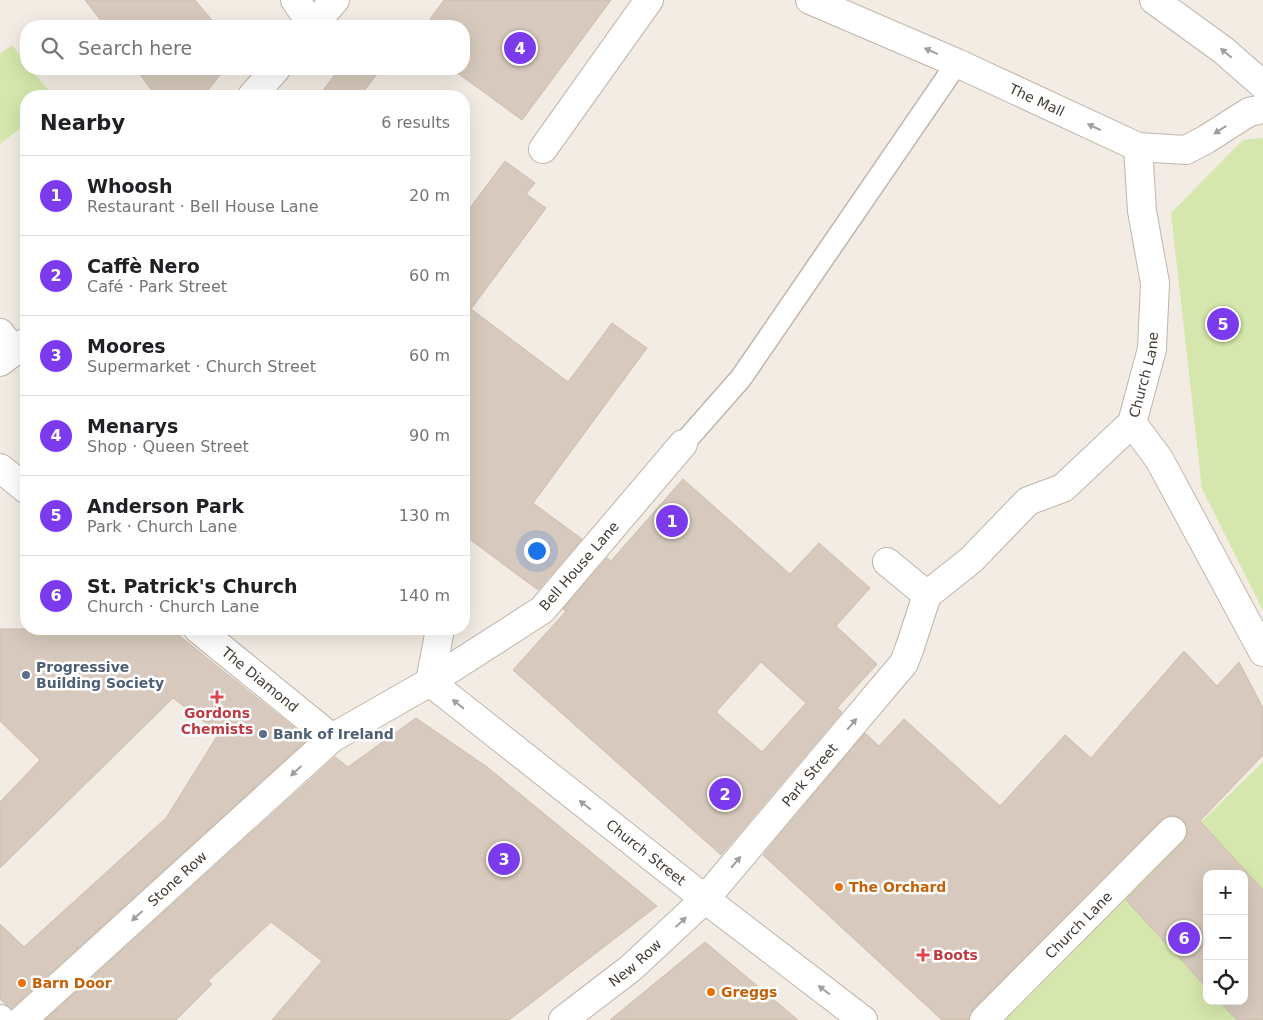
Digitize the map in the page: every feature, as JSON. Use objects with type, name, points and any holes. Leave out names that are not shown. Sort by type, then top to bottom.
[{"type":"street","points":[[295,0],[309,20]]},
{"type":"street","points":[[318,20],[335,0]]},
{"type":"street","points":[[543,149],[649,0]]},
{"type":"street","name":"The Mall","points":[[810,0],[957,63],[1138,148],[1186,150],[1249,112],[1263,109]]},
{"type":"street","points":[[1154,0],[1223,50],[1263,85]]},
{"type":"street","points":[[257,90],[271,75]]},
{"type":"street","name":"Church Lane","points":[[927,595],[971,560],[1028,501],[1062,488],[1132,423],[1152,350],[1155,283],[1142,211],[1138,148]]},
{"type":"street","points":[[1132,423],[1159,459],[1263,652]]},
{"type":"street","name":"Bell House Lane","points":[[430,682],[542,610],[683,444]]},
{"type":"street","points":[[0,468],[20,484]]},
{"type":"street","points":[[887,562],[927,595]]},
{"type":"street","name":"Park Street","points":[[705,899],[904,662],[927,595]]},
{"type":"street","name":"The Diamond","points":[[205,635],[332,738]]},
{"type":"street","points":[[332,738],[430,682],[439,635]]},
{"type":"street","name":"Church Street","points":[[430,682],[705,899],[863,1020]]},
{"type":"street","name":"Stone Row","points":[[22,1020],[332,738]]},
{"type":"street","name":"Church Lane","points":[[984,1020],[1172,831]]},
{"type":"street","name":"New Row","points":[[563,1020],[631,968],[705,899]]},
{"type":"lane","points":[[683,444],[741,378],[957,63]]},
{"type":"green space","points":[[12,45],[20,55],[20,75],[36,75],[48,90],[20,90],[20,129],[0,144],[0,54]]},
{"type":"green space","points":[[1263,138],[1263,611],[1202,489],[1171,213],[1243,140]]},
{"type":"green space","points":[[1263,762],[1263,1020],[997,1020]]},
{"type":"building","points":[[85,0],[195,0],[212,20],[100,20]]},
{"type":"building","points":[[444,0],[611,0],[522,120],[460,75],[470,75],[470,20],[429,20]]},
{"type":"building","points":[[140,75],[220,75],[208,90],[152,90]]},
{"type":"building","points":[[335,75],[376,75],[365,90],[323,90]]},
{"type":"building","points":[[505,161],[535,183],[526,194],[546,208],[471,309],[568,382],[612,323],[647,348],[533,503],[582,539],[538,590],[470,539],[470,208]]},
{"type":"building","points":[[683,479],[790,574],[819,543],[870,588],[836,626],[877,664],[837,708],[842,712],[721,855],[513,670],[566,611],[563,609],[607,558],[611,561]],"holes":[[[761,662],[806,703],[762,752],[716,712]]]},
{"type":"building","points":[[0,629],[20,629],[20,635],[178,635],[308,739],[11,1009],[0,999],[0,924],[24,947],[166,818],[219,733],[173,698],[0,868],[0,802],[40,760],[0,721]]},
{"type":"building","points":[[1184,651],[1217,686],[1239,662],[1263,708],[1263,755],[1200,821],[1245,870],[1203,870],[1203,984],[1126,900],[1183,842],[1187,835],[1187,827],[1183,820],[1176,816],[1168,816],[1161,820],[973,1009],[969,1020],[942,1020],[763,855],[865,733],[879,746],[904,719],[1000,806],[1065,735],[1091,758]]},
{"type":"building","points":[[416,718],[487,767],[657,906],[509,1020],[272,1020],[322,961],[271,922],[208,981],[212,984],[176,1020],[45,1020],[335,757],[348,767]]},
{"type":"building","points":[[1248,874],[1263,890],[1263,1020],[1237,1020],[1223,1005],[1248,1005]]},
{"type":"building","points":[[705,942],[798,1020],[610,1020]]},
{"type":"place","name":"Menarys","points":[[520,48]]},
{"type":"place","name":"Anderson Park","points":[[1223,324]]},
{"type":"place","name":"Whoosh","points":[[672,521]]},
{"type":"place","name":"Progressive Building Society","points":[[26,675]]},
{"type":"place","name":"Gordons Chemists","points":[[217,697]]},
{"type":"place","name":"Bank of Ireland","points":[[263,734]]},
{"type":"place","name":"Caffè Nero","points":[[725,794]]},
{"type":"place","name":"Moores","points":[[504,859]]},
{"type":"place","name":"The Orchard","points":[[839,887]]},
{"type":"place","name":"St. Patrick's Church","points":[[1184,938]]},
{"type":"place","name":"Boots","points":[[923,955]]},
{"type":"place","name":"Barn Door","points":[[22,983]]},
{"type":"place","name":"Greggs","points":[[711,992]]}]
